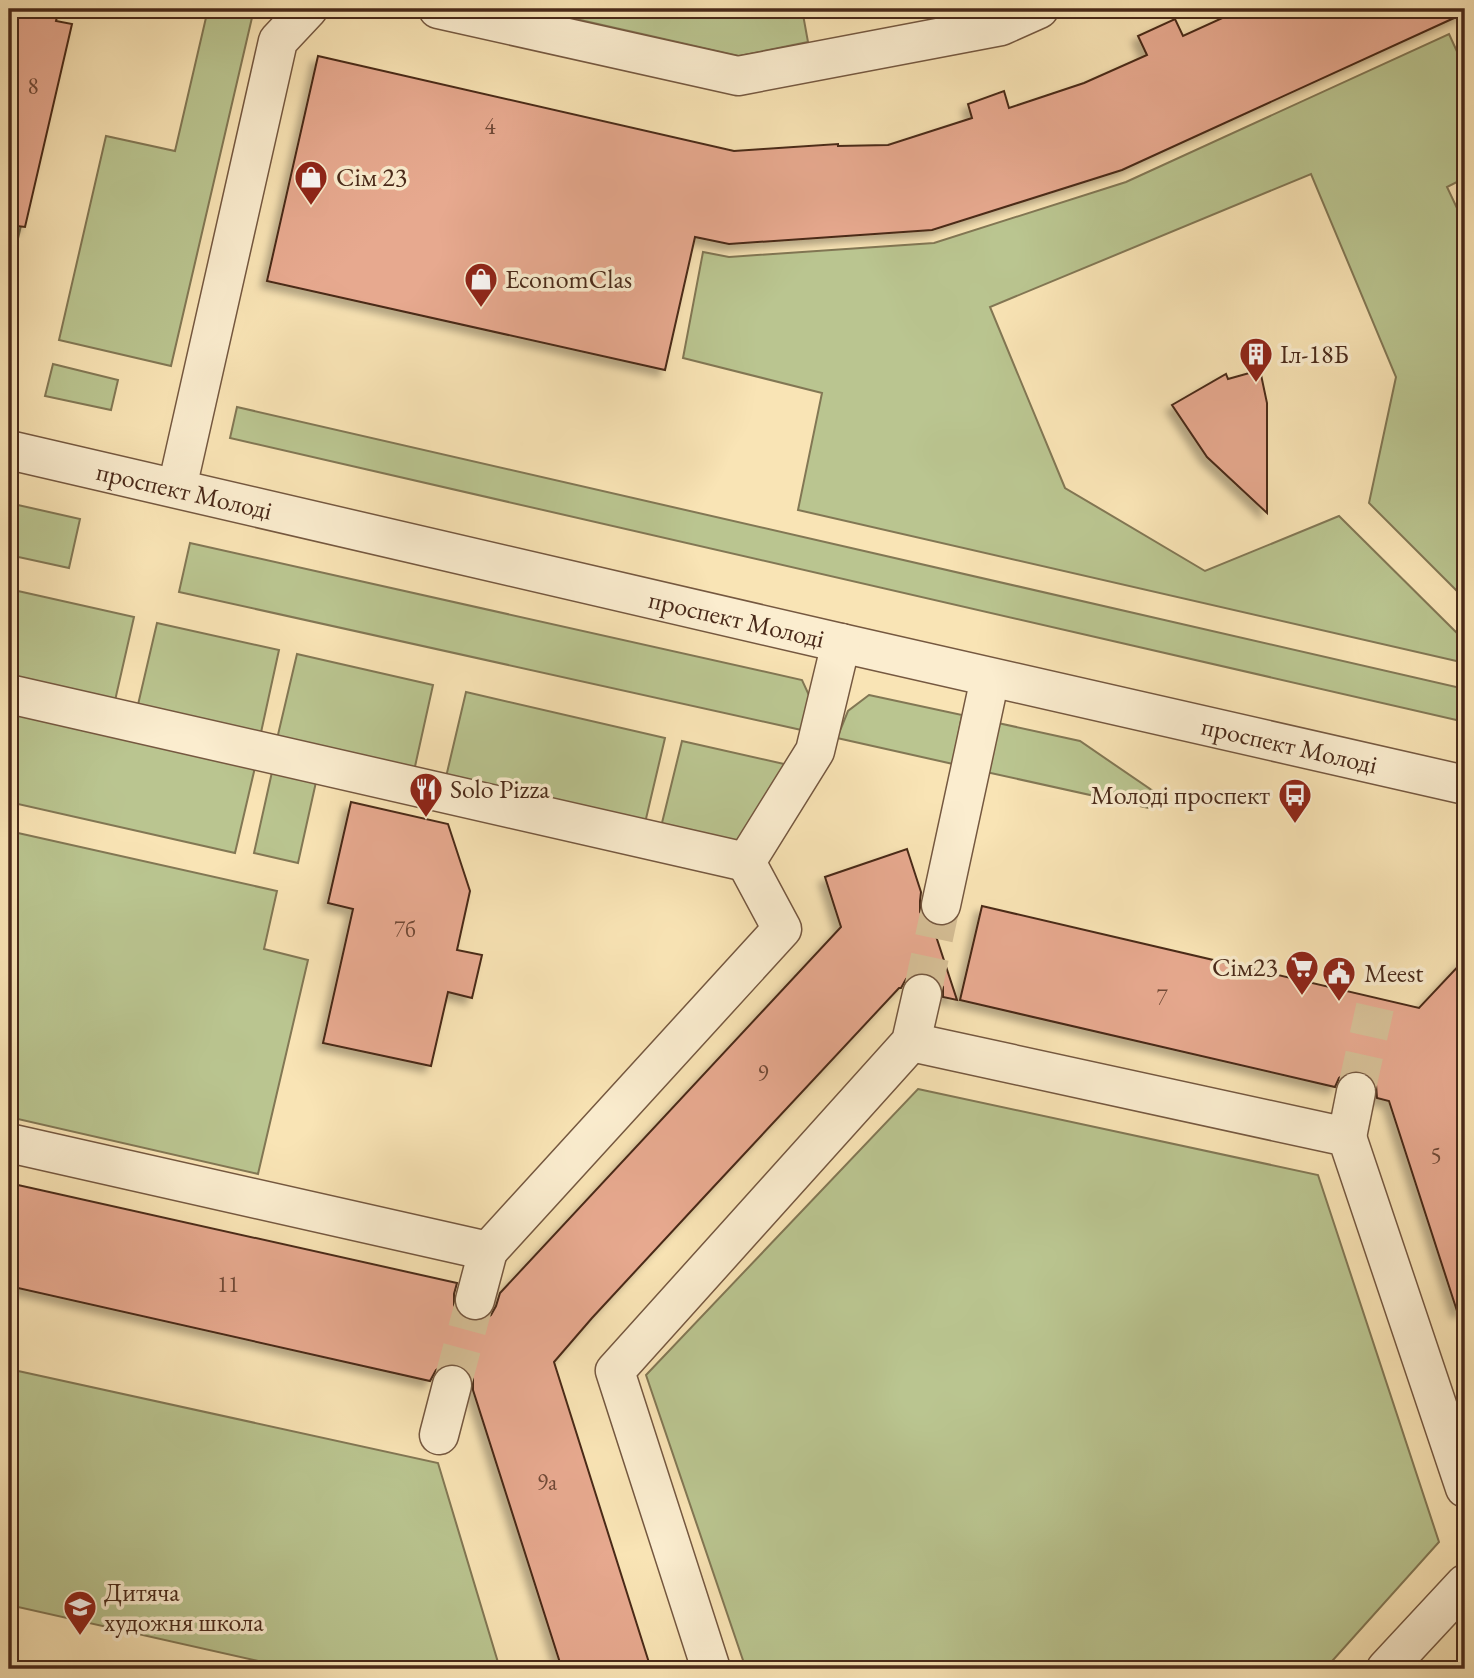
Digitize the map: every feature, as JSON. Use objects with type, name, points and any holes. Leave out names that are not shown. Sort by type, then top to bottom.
[{"type":"street","points":[[177,488],[278,41],[309,9]]},
{"type":"street","points":[[438,9],[738,76],[1001,26],[1039,9]]},
{"type":"street","name":"проспект Молоді","points":[[9,450],[990,678],[1465,785]]},
{"type":"street","points":[[746,862],[815,751],[841,643]]},
{"type":"street","points":[[941,905],[990,678]]},
{"type":"street","points":[[9,694],[746,862],[782,929],[488,1251],[475,1300]]},
{"type":"street","points":[[711,1669],[615,1371],[911,1042],[922,994]]},
{"type":"street","points":[[911,1042],[1347,1137]]},
{"type":"street","points":[[1356,1093],[1347,1137],[1465,1488]]},
{"type":"street","points":[[9,1143],[488,1251]]},
{"type":"street","points":[[439,1435],[452,1385]]},
{"type":"street","points":[[1386,1669],[1465,1584]]},
{"type":"green space","points":[[208,9],[254,9],[171,366],[59,340],[106,136],[175,151]]},
{"type":"green space","points":[[537,9],[802,9],[808,42],[739,56]]},
{"type":"green space","points":[[1449,34],[1465,69],[1465,178],[1447,187],[1465,225],[1465,599],[1369,503],[1396,377],[1311,174],[990,307],[1065,488],[1205,571],[1339,516],[1465,641],[1465,663],[798,510],[822,393],[683,358],[703,252],[729,257],[934,243],[1126,182]]},
{"type":"green space","points":[[9,182],[30,186],[9,278]]},
{"type":"green space","points":[[53,364],[118,380],[111,410],[45,396]]},
{"type":"green space","points":[[237,407],[1465,689],[1465,722],[230,438]]},
{"type":"green space","points":[[9,503],[80,519],[69,568],[9,555]]},
{"type":"green space","points":[[190,543],[802,680],[814,706],[806,731],[179,592]]},
{"type":"green space","points":[[9,589],[134,617],[114,705],[9,681]]},
{"type":"green space","points":[[157,623],[279,650],[260,737],[137,709]]},
{"type":"green space","points":[[297,654],[433,685],[414,771],[277,739]]},
{"type":"green space","points":[[466,692],[665,738],[645,823],[446,777]]},
{"type":"green space","points":[[869,695],[962,715],[953,764],[837,738],[848,711]]},
{"type":"green space","points":[[9,707],[256,763],[235,853],[9,802]]},
{"type":"green space","points":[[998,723],[1080,741],[1153,791],[1149,808],[986,772]]},
{"type":"green space","points":[[682,741],[793,766],[741,844],[661,827]]},
{"type":"green space","points":[[272,772],[316,782],[298,863],[254,853]]},
{"type":"green space","points":[[9,831],[277,891],[264,949],[308,960],[258,1174],[9,1117]]},
{"type":"green space","points":[[918,1089],[1318,1175],[1439,1542],[1325,1669],[746,1669],[646,1375]]},
{"type":"green space","points":[[9,1369],[438,1463],[500,1669],[294,1669],[9,1605]]},
{"type":"building","points":[[9,9],[59,9],[56,21],[72,24],[25,227],[9,225]]},
{"type":"building","points":[[1242,9],[1465,9],[1465,13],[1122,170],[932,230],[729,244],[695,237],[665,370],[267,281],[318,56],[734,151],[838,144],[888,145],[972,118],[968,104],[1004,91],[1009,108],[1084,83],[1147,55],[1138,36],[1175,19],[1183,36]]},
{"type":"building","points":[[1260,370],[1267,403],[1267,513],[1207,457],[1172,405],[1226,374],[1228,379]]},
{"type":"building","points":[[351,802],[448,824],[470,891],[457,950],[482,955],[472,998],[448,992],[431,1066],[323,1043],[353,909],[328,903]]},
{"type":"building","points":[[907,849],[921,892],[920,912],[926,921],[932,924],[957,1000],[943,997],[943,987],[928,973],[916,973],[906,979],[901,988],[705,1196],[554,1362],[651,1669],[562,1669],[473,1390],[473,1379],[467,1369],[457,1364],[446,1364],[436,1370],[430,1381],[9,1286],[9,1183],[457,1283],[454,1305],[459,1315],[470,1321],[481,1321],[491,1315],[500,1293],[841,927],[825,877]]},
{"type":"building","points":[[982,906],[1419,1008],[1465,959],[1465,1310],[1457,1311],[1389,1101],[1377,1098],[1376,1084],[1370,1075],[1360,1071],[1348,1072],[1339,1078],[1335,1087],[960,1000]]},
{"type":"tunnel","points":[[922,994],[941,905]]},
{"type":"tunnel","points":[[1356,1092],[1375,1007]]},
{"type":"tunnel","points":[[452,1385],[475,1300]]},
{"type":"place","name":"Сім 23","points":[[311,207]]},
{"type":"place","name":"EconomClas","points":[[481,309]]},
{"type":"place","name":"Іл-18Б","points":[[1256,384]]},
{"type":"place","name":"Solo Pizza","points":[[426,819]]},
{"type":"place","name":"Молоді проспект","points":[[1295,825]]},
{"type":"place","name":"Сім23","points":[[1302,997]]},
{"type":"place","name":"Meest","points":[[1339,1003]]},
{"type":"place","name":"Дитяча художня школа","points":[[80,1637]]}]
